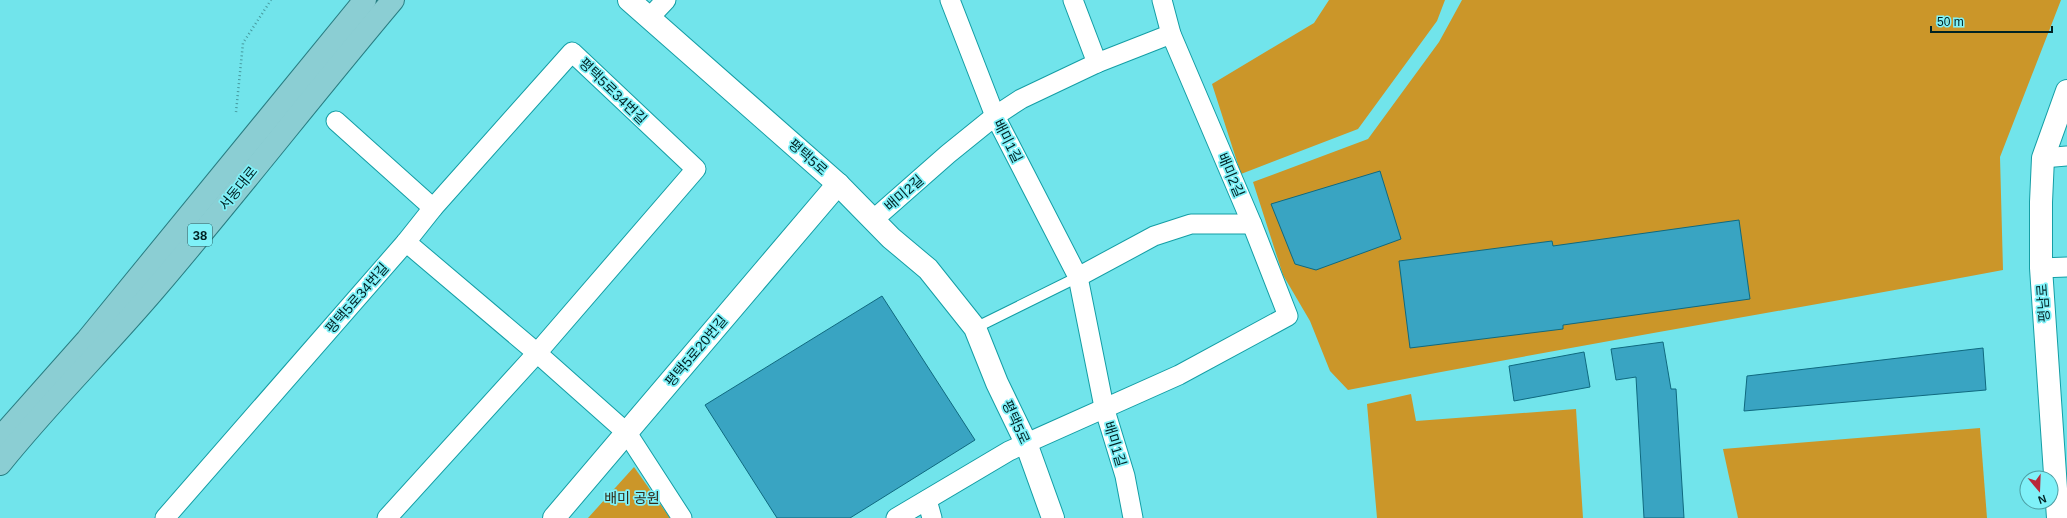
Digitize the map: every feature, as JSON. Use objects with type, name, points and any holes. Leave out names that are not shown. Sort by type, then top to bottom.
[{"type":"main road","name":"서동대로","points":[[0,464],[8,441],[32,403],[87,340],[365,0]]},
{"type":"main road","name":"서동대로","points":[[8,441],[110,342],[326,79],[394,0]]},
{"type":"main road","points":[[0,420],[32,403]]},
{"type":"main road","points":[[0,474],[8,441]]},
{"type":"street","name":"평택5로","points":[[629,0],[838,184],[873,220],[928,269],[975,328],[997,383],[1026,443],[1053,518]]},
{"type":"street","points":[[650,18],[666,0]]},
{"type":"street","name":"배미1길","points":[[950,0],[995,116],[1078,277],[1104,407],[1125,476],[1133,518]]},
{"type":"street","points":[[1073,0],[1097,63]]},
{"type":"street","name":"배미2길","points":[[1104,407],[1178,375],[1288,316],[1252,224],[1171,34],[1162,0]]},
{"type":"street","name":"배미2길","points":[[873,220],[995,116],[1021,99],[1097,63],[1171,34]]},
{"type":"street","name":"평택5로34번길","points":[[171,516],[406,242],[433,208],[572,52],[696,169],[537,353],[388,518]]},
{"type":"street","name":"평남로","points":[[2058,518],[2061,480],[2041,268],[2043,158],[2067,91]]},
{"type":"street","points":[[336,121],[433,208]]},
{"type":"street","points":[[2043,158],[2067,156]]},
{"type":"street","name":"평택5로20번길","points":[[554,518],[838,184]]},
{"type":"street","points":[[1078,277],[1154,236],[1191,224],[1252,224]]},
{"type":"street","points":[[406,242],[537,353],[627,433],[682,518]]},
{"type":"street","points":[[2041,268],[2067,266]]},
{"type":"street","points":[[896,518],[930,509],[1009,451],[1104,407]]},
{"type":"street","points":[[1026,443],[1024,477],[1037,518]]},
{"type":"lane","points":[[975,328],[1078,277]]},
{"type":"path","points":[[236,112],[243,43],[272,0]]},
{"type":"green space","points":[[1329,0],[1445,0],[1437,21],[1358,129],[1241,174],[1212,84],[1314,23]]},
{"type":"green space","points":[[1462,0],[2061,0],[2000,157],[2003,270],[1348,390],[1330,371],[1310,321],[1283,275],[1253,182],[1368,139],[1439,42]]},
{"type":"green space","points":[[1411,394],[1416,421],[1576,409],[1583,518],[1377,518],[1367,404]]},
{"type":"green space","points":[[1980,428],[1987,518],[1738,518],[1723,449]]},
{"type":"green space","name":"배미 공원","points":[[634,467],[670,518],[588,518]]},
{"type":"building","points":[[1380,171],[1401,239],[1316,270],[1295,264],[1271,204]]},
{"type":"building","points":[[1739,220],[1750,299],[1563,325],[1563,329],[1410,348],[1399,261],[1552,241],[1553,246]]},
{"type":"building","points":[[882,296],[975,440],[850,518],[777,518],[705,405]]},
{"type":"building","points":[[1663,342],[1671,389],[1676,389],[1684,518],[1644,518],[1636,377],[1616,380],[1611,349]]},
{"type":"building","points":[[1983,348],[1986,390],[1744,411],[1747,376]]},
{"type":"building","points":[[1584,352],[1590,387],[1514,401],[1509,366]]}]
